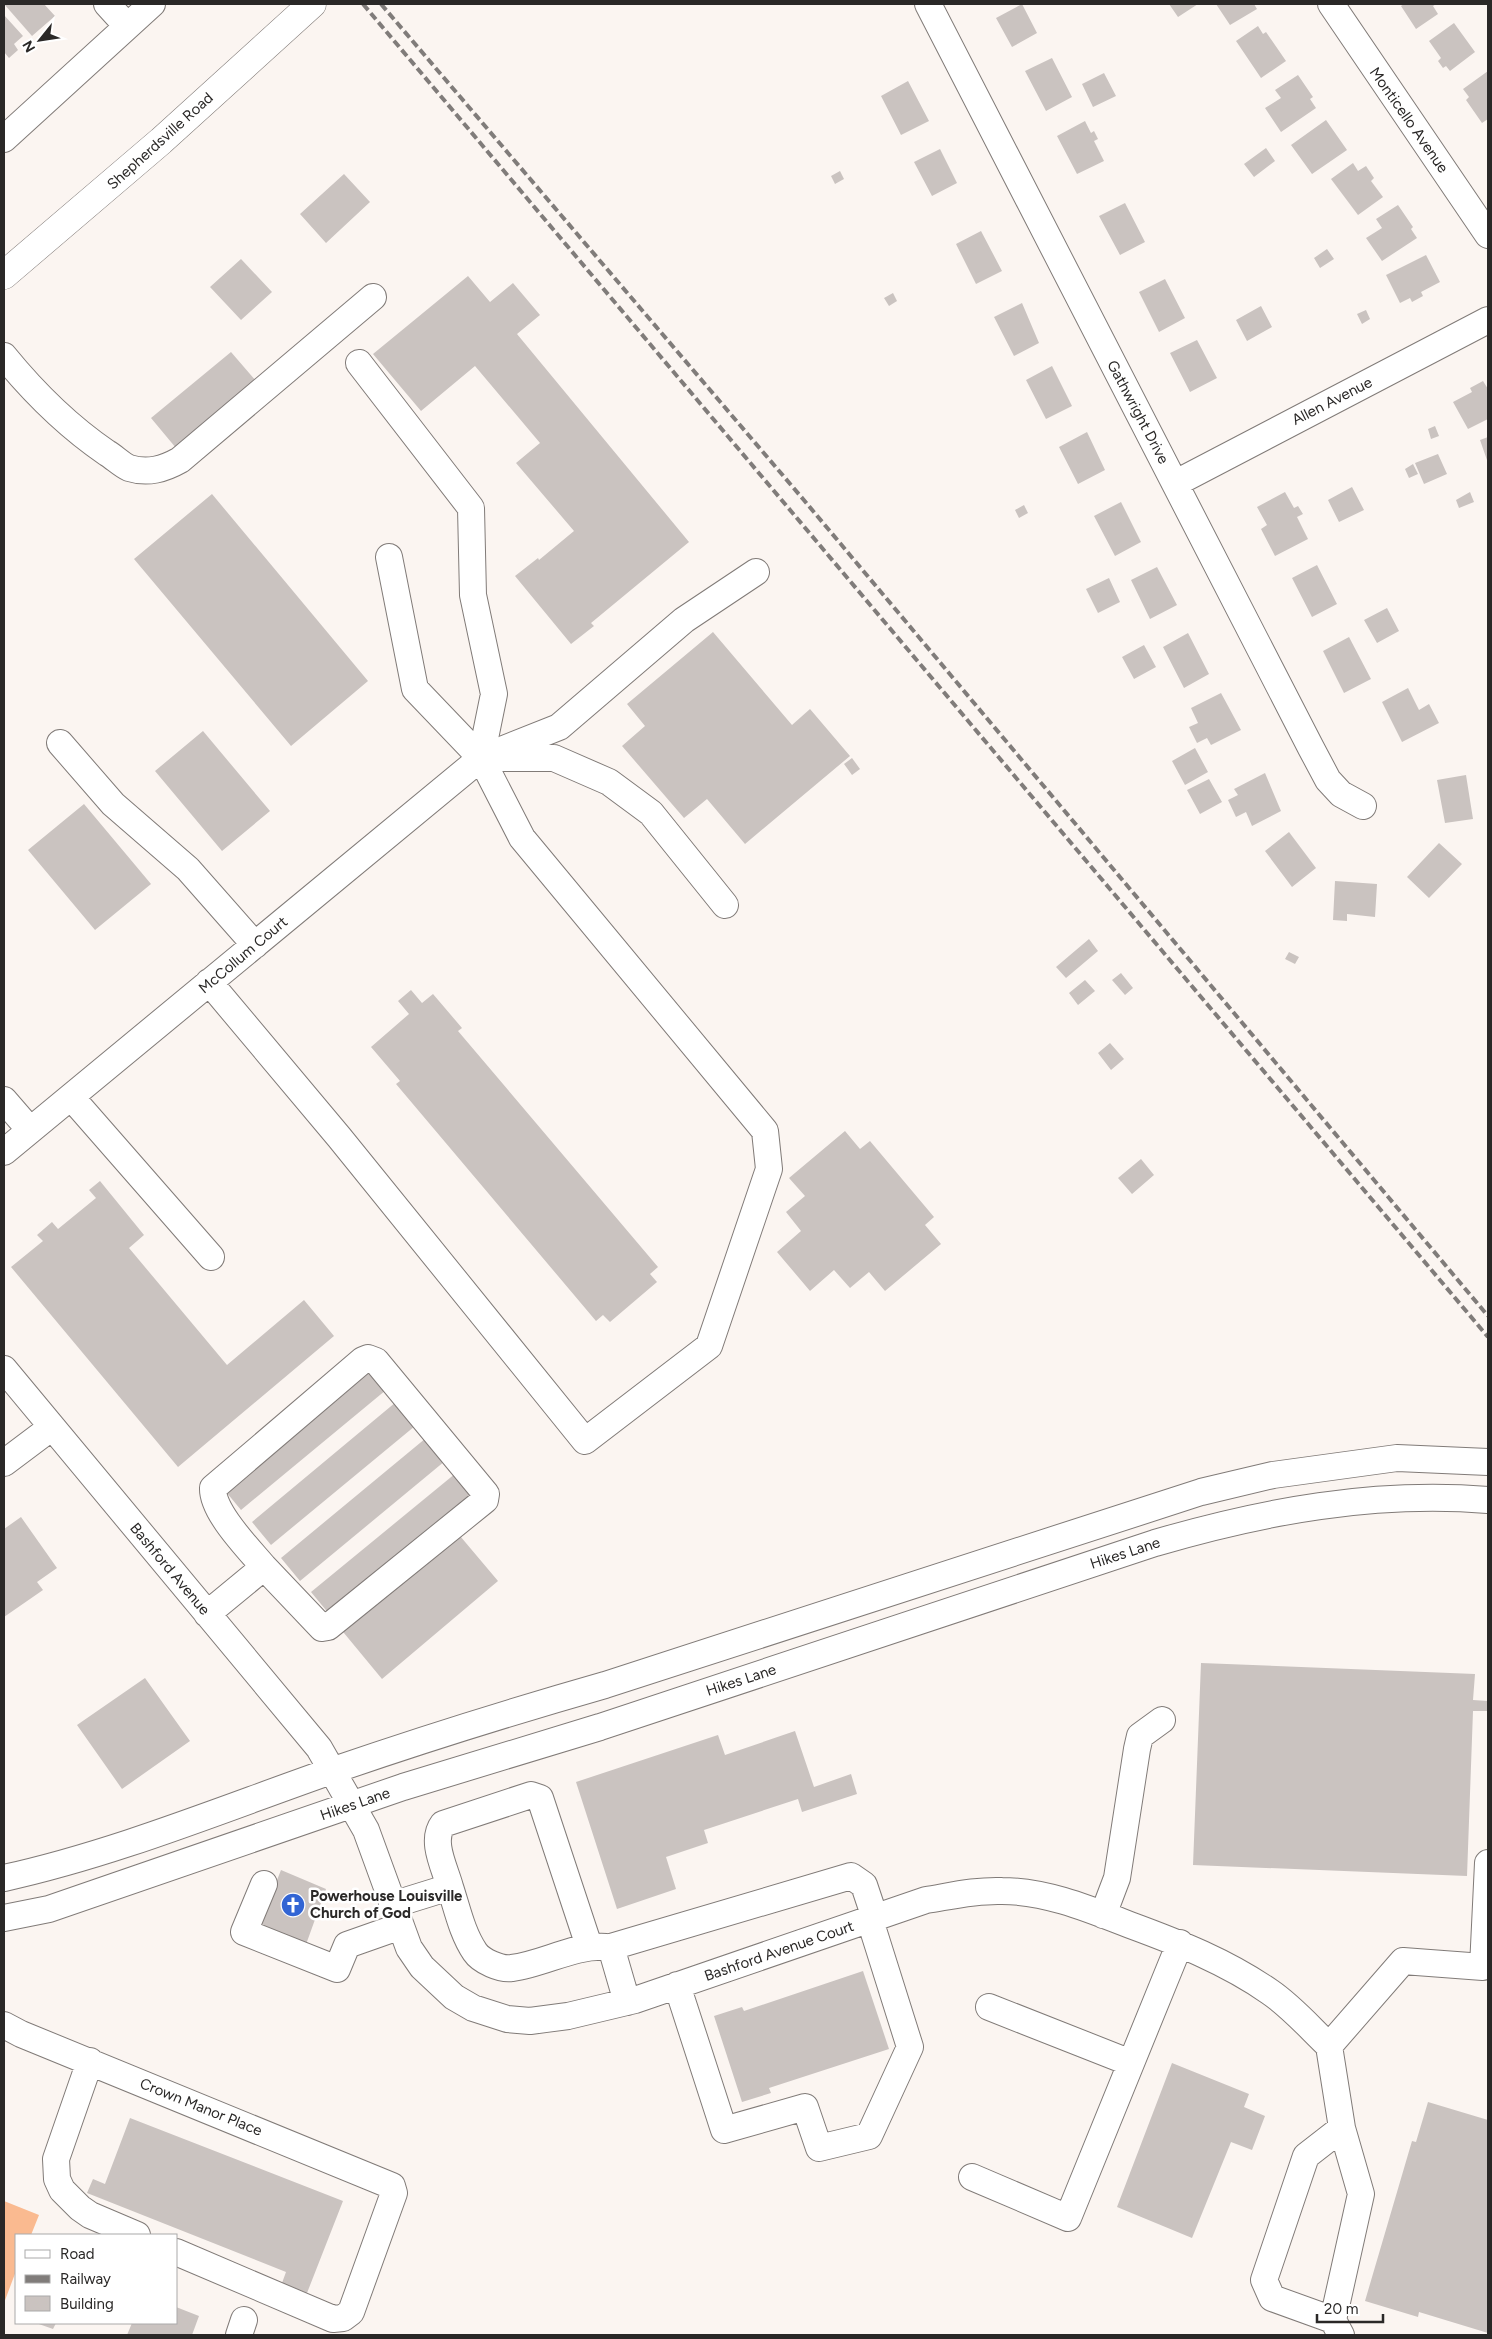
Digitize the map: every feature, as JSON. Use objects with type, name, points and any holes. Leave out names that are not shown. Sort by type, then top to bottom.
[{"type":"main road","name":"Shepherdsville Road","points":[[4,275],[161,141],[312,4]]},
{"type":"street","points":[[107,4],[127,26]]},
{"type":"street","points":[[4,139],[152,4]]},
{"type":"street","name":"Gathwright Drive","points":[[928,4],[1328,780],[1341,794],[1363,806]]},
{"type":"street","name":"Monticello Avenue","points":[[1330,4],[1488,235]]},
{"type":"street","points":[[4,356],[25,382],[76,432],[128,467],[153,471],[166,468],[180,460],[373,297]]},
{"type":"street","name":"Allen Avenue","points":[[1176,483],[1488,320]]},
{"type":"street","points":[[359,363],[471,508],[473,595],[494,694],[481,758]]},
{"type":"street","points":[[209,982],[338,1137],[585,1441],[709,1346],[769,1169],[765,1131],[522,838],[481,758],[415,690],[389,557]]},
{"type":"street","name":"McCollum Court","points":[[4,1152],[481,758],[559,727],[684,620],[756,572]]},
{"type":"street","points":[[60,743],[113,804],[188,869],[254,945]]},
{"type":"street","points":[[481,758],[554,758],[609,782],[651,813],[725,905]]},
{"type":"street","points":[[71,1096],[211,1257]]},
{"type":"street","points":[[4,1100],[30,1130]]},
{"type":"street","points":[[368,1358],[376,1361],[486,1494],[485,1500],[328,1628],[322,1628],[264,1567],[228,1523],[212,1497],[212,1488],[363,1360],[368,1358]]},
{"type":"street","name":"Bashford Avenue","points":[[4,1369],[318,1748],[333,1770]]},
{"type":"street","points":[[4,1463],[52,1427]]},
{"type":"street","points":[[4,1878],[38,1870],[171,1828],[333,1770],[509,1712],[605,1685],[1201,1492],[1274,1475],[1397,1458],[1488,1462]]},
{"type":"street","name":"Hikes Lane","points":[[4,1918],[49,1908],[531,1746],[600,1727],[1155,1543],[1222,1524],[1294,1509],[1348,1501],[1399,1497],[1457,1497],[1488,1500]]},
{"type":"street","points":[[207,1614],[264,1567]]},
{"type":"street","points":[[1103,1915],[1117,1878],[1140,1736],[1162,1720]]},
{"type":"street","name":"Bashford Avenue Court","points":[[333,1770],[366,1830],[409,1948],[422,1967],[454,1997],[486,2013],[507,2019],[530,2021],[568,2016],[627,2002],[926,1900],[969,1893],[1002,1891],[1034,1894],[1083,1907],[1180,1943],[1230,1968],[1270,1992],[1292,2009],[1329,2046]]},
{"type":"street","points":[[627,2002],[600,1947],[540,1798],[531,1795],[443,1824],[439,1829],[437,1839],[462,1926],[475,1953],[493,1965],[511,1968],[600,1947],[851,1876],[864,1885],[872,1919],[910,2047],[869,2136],[819,2148],[805,2107],[724,2130],[677,1986]]},
{"type":"street","points":[[1342,2128],[1306,2156],[1264,2280],[1272,2298],[1337,2327],[1361,2194],[1342,2128],[1329,2046],[1403,1961],[1483,1967],[1488,1863]]},
{"type":"street","points":[[264,1884],[244,1932],[337,1969],[347,1945],[450,1887]]},
{"type":"street","points":[[972,2177],[1068,2218],[1180,1943]]},
{"type":"street","points":[[989,2007],[1131,2063]]},
{"type":"street","name":"Crown Manor Place","points":[[4,2025],[392,2186],[394,2193],[351,2312],[343,2318],[333,2319],[178,2253]]},
{"type":"street","points":[[90,2062],[56,2159],[57,2179],[62,2190],[80,2208],[90,2215],[135,2234]]},
{"type":"shaded area","points":[[4,2201],[39,2215],[31,2234],[15,2234],[15,2274],[4,2303]]},
{"type":"building","points":[[4,4],[44,4],[55,16],[32,36]]},
{"type":"building","points":[[1022,4],[1037,33],[1012,47],[996,18]]},
{"type":"building","points":[[1169,4],[1198,4],[1178,17]]},
{"type":"building","points":[[1216,4],[1254,4],[1257,9],[1230,25]]},
{"type":"building","points":[[1404,4],[1436,4],[1433,6],[1438,14],[1416,29],[1401,6]]},
{"type":"building","points":[[4,15],[23,36],[14,44],[18,50],[9,58],[4,52]]},
{"type":"building","points":[[1454,23],[1475,52],[1450,71],[1446,66],[1443,68],[1438,61],[1441,58],[1429,41]]},
{"type":"building","points":[[1258,26],[1263,34],[1266,32],[1286,61],[1261,78],[1236,41]]},
{"type":"building","points":[[1052,58],[1072,97],[1046,111],[1025,71]]},
{"type":"building","points":[[1488,71],[1488,119],[1482,123],[1466,100],[1469,97],[1463,89]]},
{"type":"building","points":[[1104,73],[1116,96],[1093,107],[1082,84]]},
{"type":"building","points":[[1298,75],[1313,97],[1310,99],[1316,108],[1281,132],[1265,108],[1281,98],[1275,90]]},
{"type":"building","points":[[908,81],[929,121],[901,135],[881,96]]},
{"type":"building","points":[[1326,120],[1347,150],[1312,174],[1291,145]]},
{"type":"building","points":[[1085,121],[1091,133],[1094,131],[1098,139],[1094,141],[1104,161],[1077,174],[1057,136]]},
{"type":"building","points":[[1266,148],[1275,161],[1254,177],[1244,164]]},
{"type":"building","points":[[940,149],[957,183],[932,196],[914,162]]},
{"type":"building","points":[[1353,163],[1358,171],[1366,166],[1374,178],[1371,181],[1383,197],[1358,215],[1331,179]]},
{"type":"building","points":[[840,171],[844,179],[835,184],[831,176]]},
{"type":"building","points":[[344,174],[370,202],[326,243],[300,214]]},
{"type":"building","points":[[1125,203],[1145,242],[1120,255],[1099,216]]},
{"type":"building","points":[[1398,205],[1413,227],[1411,229],[1417,238],[1382,261],[1366,238],[1382,228],[1376,219]]},
{"type":"building","points":[[981,231],[1002,271],[976,284],[956,244]]},
{"type":"building","points":[[1327,249],[1334,259],[1320,268],[1314,258]]},
{"type":"building","points":[[1426,255],[1440,282],[1421,292],[1423,296],[1412,302],[1410,298],[1400,303],[1386,275]]},
{"type":"building","points":[[241,259],[272,292],[241,320],[210,287]]},
{"type":"building","points":[[468,276],[490,302],[513,283],[540,315],[517,334],[689,542],[591,623],[594,626],[571,644],[515,576],[538,558],[539,560],[574,531],[516,463],[540,443],[475,366],[421,411],[373,354]]},
{"type":"building","points":[[1165,279],[1185,318],[1159,332],[1139,292]]},
{"type":"building","points":[[893,293],[897,301],[889,306],[884,298]]},
{"type":"building","points":[[1022,303],[1039,343],[1014,356],[994,317]]},
{"type":"building","points":[[1261,306],[1272,327],[1247,341],[1236,320]]},
{"type":"building","points":[[1366,310],[1370,319],[1362,324],[1357,314]]},
{"type":"building","points":[[1197,340],[1217,378],[1190,392],[1170,353]]},
{"type":"building","points":[[231,352],[256,381],[176,448],[151,418]]},
{"type":"building","points":[[1052,366],[1072,406],[1046,419],[1026,380]]},
{"type":"building","points":[[1483,381],[1488,389],[1488,419],[1468,429],[1453,402],[1472,392],[1470,388]]},
{"type":"building","points":[[1435,426],[1439,436],[1431,439],[1428,429]]},
{"type":"building","points":[[1087,432],[1105,470],[1078,484],[1059,447]]},
{"type":"building","points":[[1488,437],[1488,463],[1480,440]]},
{"type":"building","points":[[1438,454],[1447,474],[1424,484],[1415,463]]},
{"type":"building","points":[[1413,464],[1418,474],[1409,478],[1405,469]]},
{"type":"building","points":[[1352,487],[1364,510],[1339,522],[1328,500]]},
{"type":"building","points":[[1285,492],[1294,508],[1298,506],[1303,514],[1297,517],[1308,539],[1275,556],[1261,529],[1267,525],[1257,507]]},
{"type":"building","points":[[1470,492],[1474,502],[1459,508],[1456,500]]},
{"type":"building","points":[[212,494],[368,681],[291,746],[134,559]]},
{"type":"building","points":[[1121,502],[1141,542],[1115,556],[1094,516]]},
{"type":"building","points":[[1024,505],[1028,513],[1019,518],[1015,510]]},
{"type":"building","points":[[1317,565],[1337,604],[1312,617],[1292,578]]},
{"type":"building","points":[[1157,567],[1177,605],[1150,619],[1131,580]]},
{"type":"building","points":[[1109,578],[1120,602],[1098,613],[1086,589]]},
{"type":"building","points":[[1387,608],[1399,631],[1377,643],[1364,620]]},
{"type":"building","points":[[713,632],[792,725],[810,709],[850,756],[745,844],[707,799],[684,818],[622,746],[645,726],[627,704]]},
{"type":"building","points":[[1188,633],[1209,674],[1184,688],[1163,647]]},
{"type":"building","points":[[1349,637],[1371,679],[1344,693],[1323,651]]},
{"type":"building","points":[[1144,645],[1156,667],[1134,679],[1122,657]]},
{"type":"building","points":[[1408,688],[1419,710],[1429,704],[1439,723],[1402,742],[1382,702]]},
{"type":"building","points":[[1221,693],[1241,730],[1211,745],[1207,738],[1197,743],[1189,727],[1198,723],[1191,708]]},
{"type":"building","points":[[203,731],[270,811],[222,851],[155,771]]},
{"type":"building","points":[[1195,748],[1208,772],[1185,785],[1172,761]]},
{"type":"building","points":[[852,758],[860,769],[852,775],[844,764]]},
{"type":"building","points":[[1265,773],[1281,811],[1252,826],[1246,812],[1236,817],[1228,800],[1238,795],[1234,789]]},
{"type":"building","points":[[1466,775],[1473,819],[1445,823],[1437,780]]},
{"type":"building","points":[[1209,779],[1222,802],[1200,814],[1187,790]]},
{"type":"building","points":[[84,804],[151,884],[95,930],[28,850]]},
{"type":"building","points":[[1289,832],[1316,868],[1292,887],[1265,851]]},
{"type":"building","points":[[1439,843],[1462,864],[1429,898],[1407,877]]},
{"type":"building","points":[[1335,881],[1377,884],[1375,917],[1347,914],[1347,921],[1333,920]]},
{"type":"building","points":[[1089,939],[1098,951],[1066,978],[1056,967]]},
{"type":"building","points":[[1289,952],[1299,957],[1295,964],[1285,959]]},
{"type":"building","points":[[1121,973],[1133,988],[1125,995],[1112,980]]},
{"type":"building","points":[[1085,980],[1095,991],[1078,1005],[1069,993]]},
{"type":"building","points":[[411,990],[422,1003],[433,994],[462,1028],[458,1031],[658,1267],[650,1274],[657,1282],[610,1322],[603,1315],[596,1321],[396,1084],[400,1081],[371,1047],[409,1014],[398,1001]]},
{"type":"building","points":[[1110,1043],[1124,1059],[1111,1070],[1098,1053]]},
{"type":"building","points":[[845,1131],[860,1149],[870,1141],[934,1217],[925,1225],[941,1244],[885,1291],[869,1272],[850,1288],[834,1270],[810,1291],[777,1252],[801,1231],[786,1212],[805,1196],[789,1178]]},
{"type":"building","points":[[1141,1159],[1154,1175],[1132,1194],[1118,1178]]},
{"type":"building","points":[[100,1181],[144,1235],[129,1248],[227,1365],[304,1300],[334,1336],[178,1467],[11,1267],[43,1241],[37,1235],[52,1222],[58,1229],[96,1198],[89,1190]]},
{"type":"building","points":[[366,1367],[386,1390],[241,1510],[222,1487]]},
{"type":"building","points":[[396,1402],[415,1426],[271,1545],[252,1522]]},
{"type":"building","points":[[426,1438],[445,1461],[300,1581],[281,1558]]},
{"type":"building","points":[[456,1473],[474,1496],[330,1615],[311,1592]]},
{"type":"building","points":[[21,1517],[57,1568],[37,1582],[43,1590],[4,1617],[4,1529]]},
{"type":"building","points":[[455,1530],[498,1581],[382,1679],[339,1627]]},
{"type":"building","points":[[1201,1663],[1475,1674],[1473,1700],[1488,1701],[1488,1711],[1473,1711],[1467,1876],[1193,1865]]},
{"type":"building","points":[[145,1678],[190,1741],[122,1789],[77,1725]]},
{"type":"building","points":[[795,1731],[814,1787],[851,1774],[857,1794],[802,1812],[798,1799],[704,1830],[708,1843],[666,1857],[676,1889],[617,1909],[576,1782],[718,1735],[725,1755]]},
{"type":"building","name":"Powerhouse Louisville Church of God","points":[[281,1870],[326,1889],[304,1950],[257,1931]]},
{"type":"building","points":[[863,1971],[889,2049],[769,2088],[771,2093],[742,2102],[714,2016],[742,2007],[744,2011]]},
{"type":"building","points":[[1172,2063],[1249,2094],[1244,2107],[1265,2116],[1252,2150],[1231,2142],[1192,2238],[1117,2207]]},
{"type":"building","points":[[1428,2102],[1488,2120],[1488,2333],[1419,2312],[1418,2317],[1365,2301],[1412,2141],[1416,2142]]},
{"type":"building","points":[[130,2118],[343,2201],[307,2293],[282,2283],[286,2272],[87,2193],[93,2179],[105,2184]]},
{"type":"building","points":[[178,2308],[199,2316],[192,2335],[127,2335],[132,2324],[178,2324]]},
{"type":"building","points":[[39,2324],[56,2324],[53,2329]]},
{"type":"railway","points":[[363,4],[1488,1337]]},
{"type":"railway","points":[[381,4],[803,499],[1488,1316]]},
{"type":"place","name":"Powerhouse Louisville Church of God","points":[[293,1905]]}]
